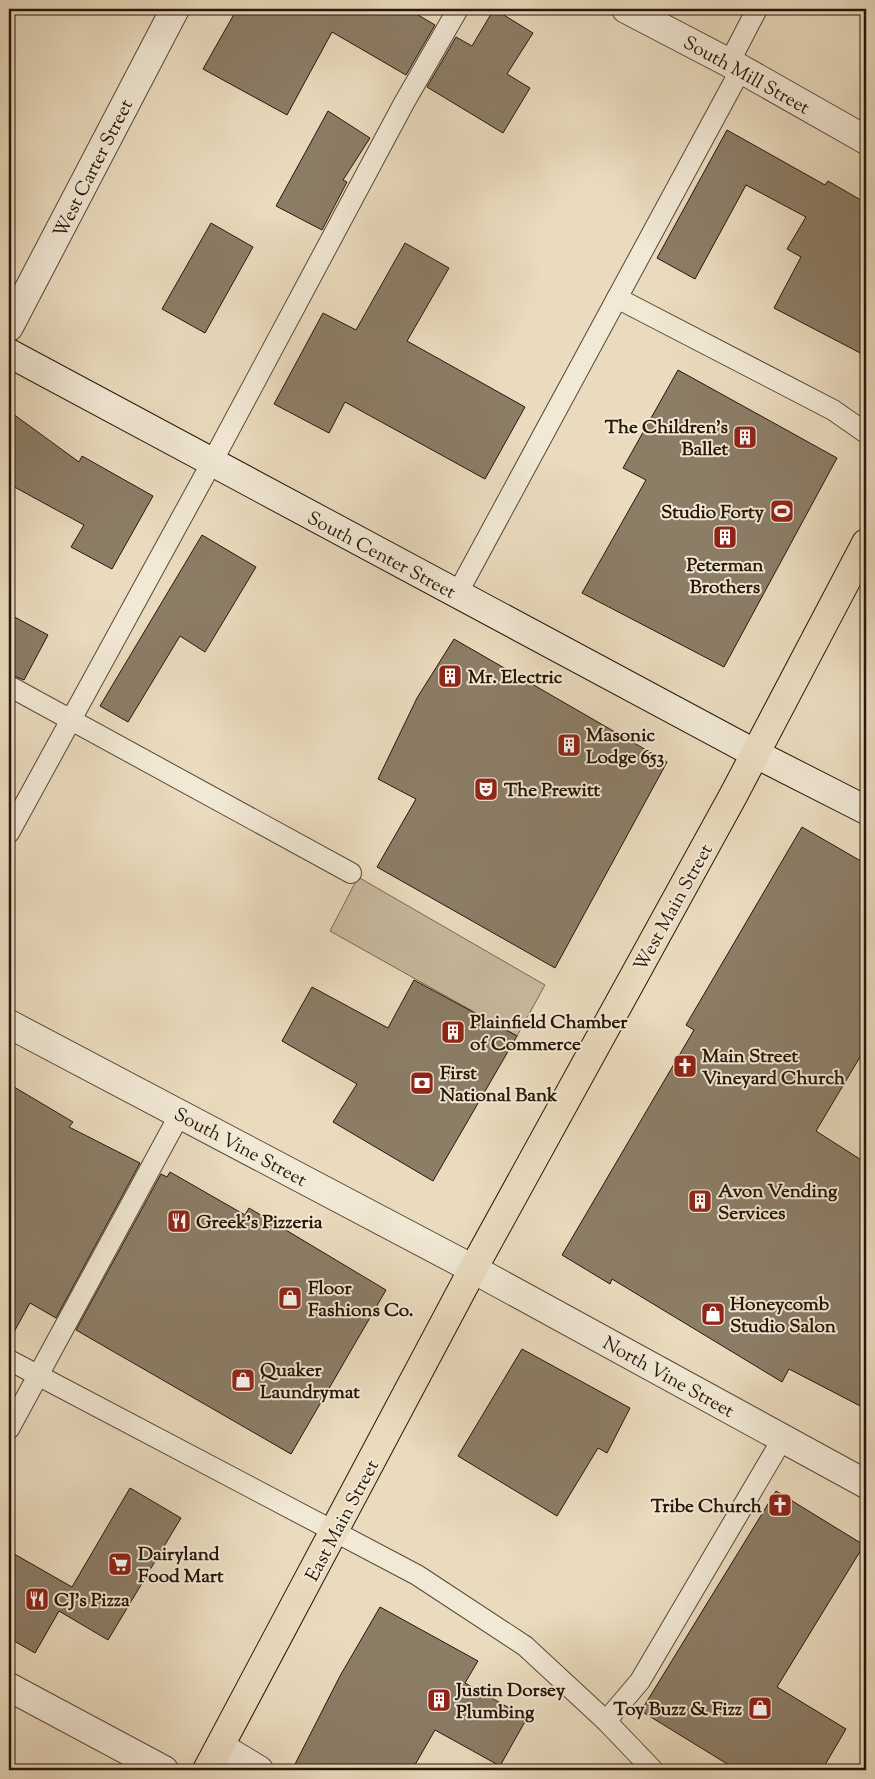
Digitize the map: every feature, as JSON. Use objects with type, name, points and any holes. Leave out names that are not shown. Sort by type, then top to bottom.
[{"type":"main road","name":"West Main Street","points":[[473,1269],[756,754],[866,543]]},
{"type":"main road","name":"East Main Street","points":[[207,1770],[221,1747],[473,1269]]},
{"type":"street","name":"West Carter Street","points":[[9,327],[175,9]]},
{"type":"street","name":"South Mill Street","points":[[626,9],[735,66],[866,140]]},
{"type":"street","name":"South Center Street","points":[[9,353],[756,754],[866,810]]},
{"type":"street","name":"South Vine Street","points":[[9,1024],[473,1269]]},
{"type":"street","name":"North Vine Street","points":[[473,1269],[866,1484]]},
{"type":"street","points":[[9,1688],[164,1770]]},
{"type":"street","points":[[221,1747],[259,1770]]},
{"type":"lane","points":[[9,833],[212,462],[404,103],[458,9]]},
{"type":"lane","points":[[457,594],[617,298],[735,66],[757,9]]},
{"type":"lane","points":[[617,298],[833,410],[866,433]]},
{"type":"lane","points":[[9,686],[351,873]]},
{"type":"lane","points":[[9,1429],[180,1114]]},
{"type":"lane","points":[[9,1360],[417,1575],[525,1646],[606,1721],[653,1770]]},
{"type":"lane","points":[[606,1721],[640,1681],[783,1438]]},
{"type":"shaded area","points":[[358,877],[545,985],[517,1036],[330,931]]},
{"type":"building","points":[[237,9],[408,9],[435,25],[406,75],[332,32],[287,115],[203,69]]},
{"type":"building","points":[[494,9],[533,33],[507,74],[530,88],[503,133],[427,87],[456,37],[472,46]]},
{"type":"building","points":[[328,111],[370,138],[343,180],[347,182],[322,230],[276,206]]},
{"type":"building","points":[[727,130],[825,185],[828,181],[866,203],[866,356],[774,308],[801,257],[787,249],[806,217],[746,185],[695,279],[657,258]]},
{"type":"building","points":[[211,223],[253,247],[205,333],[162,309]]},
{"type":"building","points":[[405,243],[449,268],[407,341],[525,407],[485,479],[345,402],[329,433],[274,404],[323,313],[356,330]]},
{"type":"building","points":[[678,370],[837,458],[724,667],[582,593],[646,480],[623,468]]},
{"type":"building","points":[[9,411],[79,462],[82,456],[153,496],[112,569],[71,547],[84,525],[9,484]]},
{"type":"building","points":[[202,535],[256,567],[205,652],[180,636],[128,722],[100,706]]},
{"type":"building","points":[[9,614],[48,635],[24,680],[9,674]]},
{"type":"building","points":[[454,639],[667,762],[555,968],[377,867],[416,799],[378,779],[417,698]]},
{"type":"building","points":[[802,827],[866,864],[866,1047],[816,1131],[866,1163],[866,1409],[789,1369],[782,1382],[612,1279],[610,1284],[562,1255],[694,1030],[686,1025]]},
{"type":"building","name":"First National Bank","points":[[414,980],[517,1036],[433,1181],[333,1122],[357,1084],[282,1041],[312,987],[388,1028]]},
{"type":"building","points":[[9,1084],[73,1122],[69,1127],[140,1163],[56,1318],[30,1303],[9,1341]]},
{"type":"building","points":[[170,1172],[245,1215],[249,1208],[386,1290],[291,1454],[76,1330],[161,1174],[167,1177]]},
{"type":"building","points":[[522,1349],[630,1408],[607,1453],[598,1448],[557,1516],[458,1456]]},
{"type":"building","name":"Dairyland Food Mart","points":[[130,1488],[181,1518],[108,1640],[59,1611],[35,1653],[9,1638],[9,1551],[72,1587]]},
{"type":"building","points":[[776,1491],[864,1545],[777,1687],[846,1729],[822,1770],[737,1770],[641,1711]]},
{"type":"building","name":"Justin Dorsey Plumbing","points":[[380,1607],[478,1661],[465,1683],[527,1718],[500,1766],[435,1730],[412,1770],[292,1770],[340,1676]]},
{"type":"place","name":"The Children's Ballet","points":[[745,437]]},
{"type":"place","name":"Studio Forty","points":[[782,511]]},
{"type":"place","name":"Peterman Brothers","points":[[725,537]]},
{"type":"place","name":"Mr. Electric","points":[[450,676]]},
{"type":"place","name":"Masonic Lodge 653","points":[[569,745]]},
{"type":"place","name":"The Prewitt","points":[[486,789]]},
{"type":"place","name":"Plainfield Chamber of Commerce","points":[[453,1032]]},
{"type":"place","name":"Main Street Vineyard Church","points":[[685,1066]]},
{"type":"place","name":"First National Bank","points":[[422,1083]]},
{"type":"place","name":"Avon Vending Services","points":[[700,1201]]},
{"type":"place","name":"Greek's Pizzeria","points":[[179,1221]]},
{"type":"place","name":"Floor Fashions Co.","points":[[290,1298]]},
{"type":"place","name":"Honeycomb Studio Salon","points":[[713,1314]]},
{"type":"place","name":"Quaker Laundrymat","points":[[243,1380]]},
{"type":"place","name":"Tribe Church","points":[[780,1505]]},
{"type":"place","name":"Dairyland Food Mart","points":[[120,1564]]},
{"type":"place","name":"CJ's Pizza","points":[[37,1599]]},
{"type":"place","name":"Justin Dorsey Plumbing","points":[[439,1700]]},
{"type":"place","name":"Toy Buzz & Fizz","points":[[760,1708]]}]
